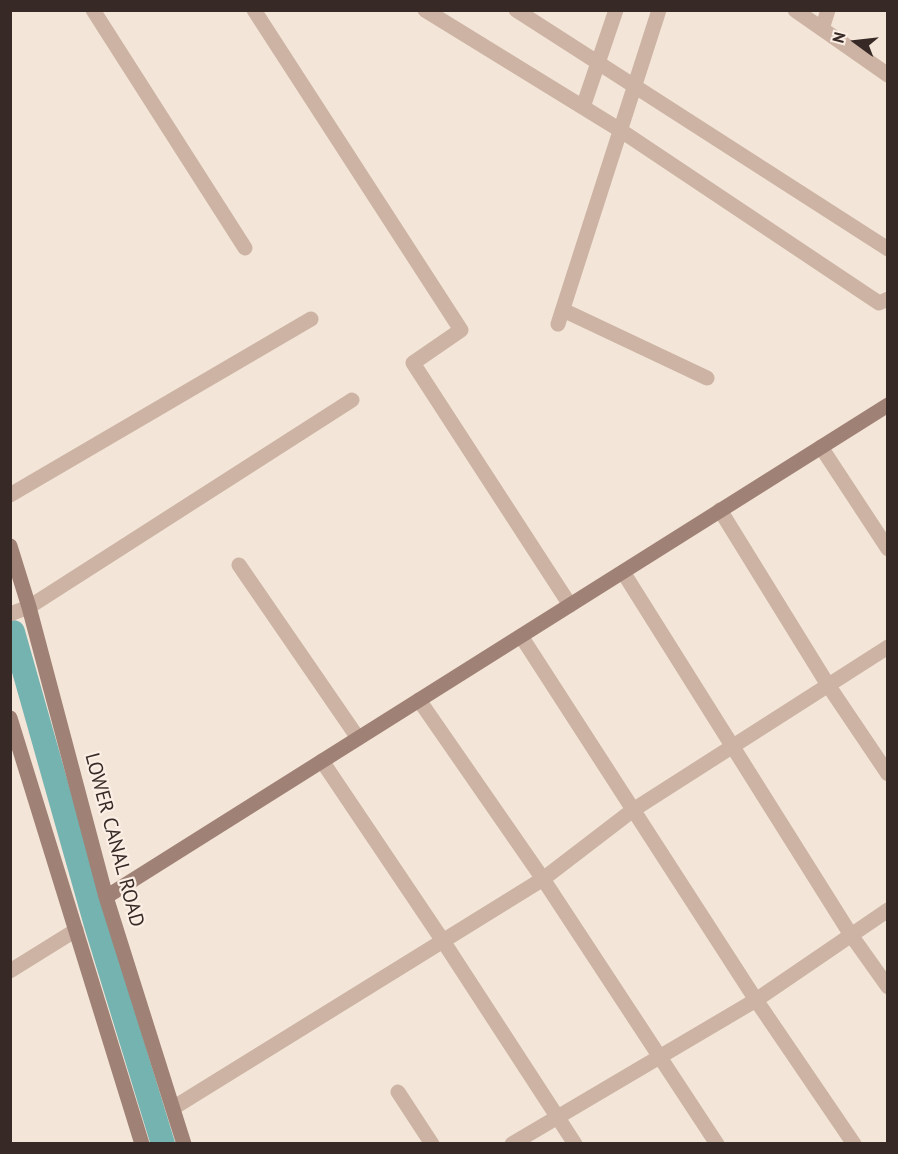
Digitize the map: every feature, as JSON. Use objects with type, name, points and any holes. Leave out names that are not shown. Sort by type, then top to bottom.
[{"type":"main road","points":[[105,897],[888,405]]},
{"type":"main road","name":"LOWER CANAL ROAD","points":[[10,546],[30,607],[105,897],[184,1143]]},
{"type":"main road","points":[[10,718],[142,1143]]},
{"type":"street","points":[[93,10],[245,248]]},
{"type":"street","points":[[254,10],[461,330],[413,363],[570,605]]},
{"type":"street","points":[[425,10],[620,130],[879,303],[888,299]]},
{"type":"street","points":[[516,10],[888,249]]},
{"type":"street","points":[[583,107],[616,10]]},
{"type":"street","points":[[659,10],[560,317],[707,378]]},
{"type":"street","points":[[795,10],[888,75]]},
{"type":"street","points":[[822,29],[828,10]]},
{"type":"street","points":[[10,495],[311,319]]},
{"type":"street","points":[[10,614],[30,607],[352,400]]},
{"type":"street","points":[[821,447],[888,549]]},
{"type":"street","points":[[720,510],[828,685],[888,774]]},
{"type":"street","points":[[239,565],[358,738]]},
{"type":"street","points":[[623,572],[851,935],[888,987]]},
{"type":"street","points":[[521,636],[756,1000],[854,1143]]},
{"type":"street","points":[[173,1108],[543,879],[633,810],[888,647]]},
{"type":"street","points":[[419,700],[543,879],[717,1143]]},
{"type":"street","points":[[322,761],[575,1143]]},
{"type":"street","points":[[513,1143],[756,1000],[888,910]]},
{"type":"street","points":[[10,971],[76,930]]},
{"type":"street","points":[[398,1092],[432,1143]]},
{"type":"waterway","points":[[13,632],[96,925],[163,1144]]}]
